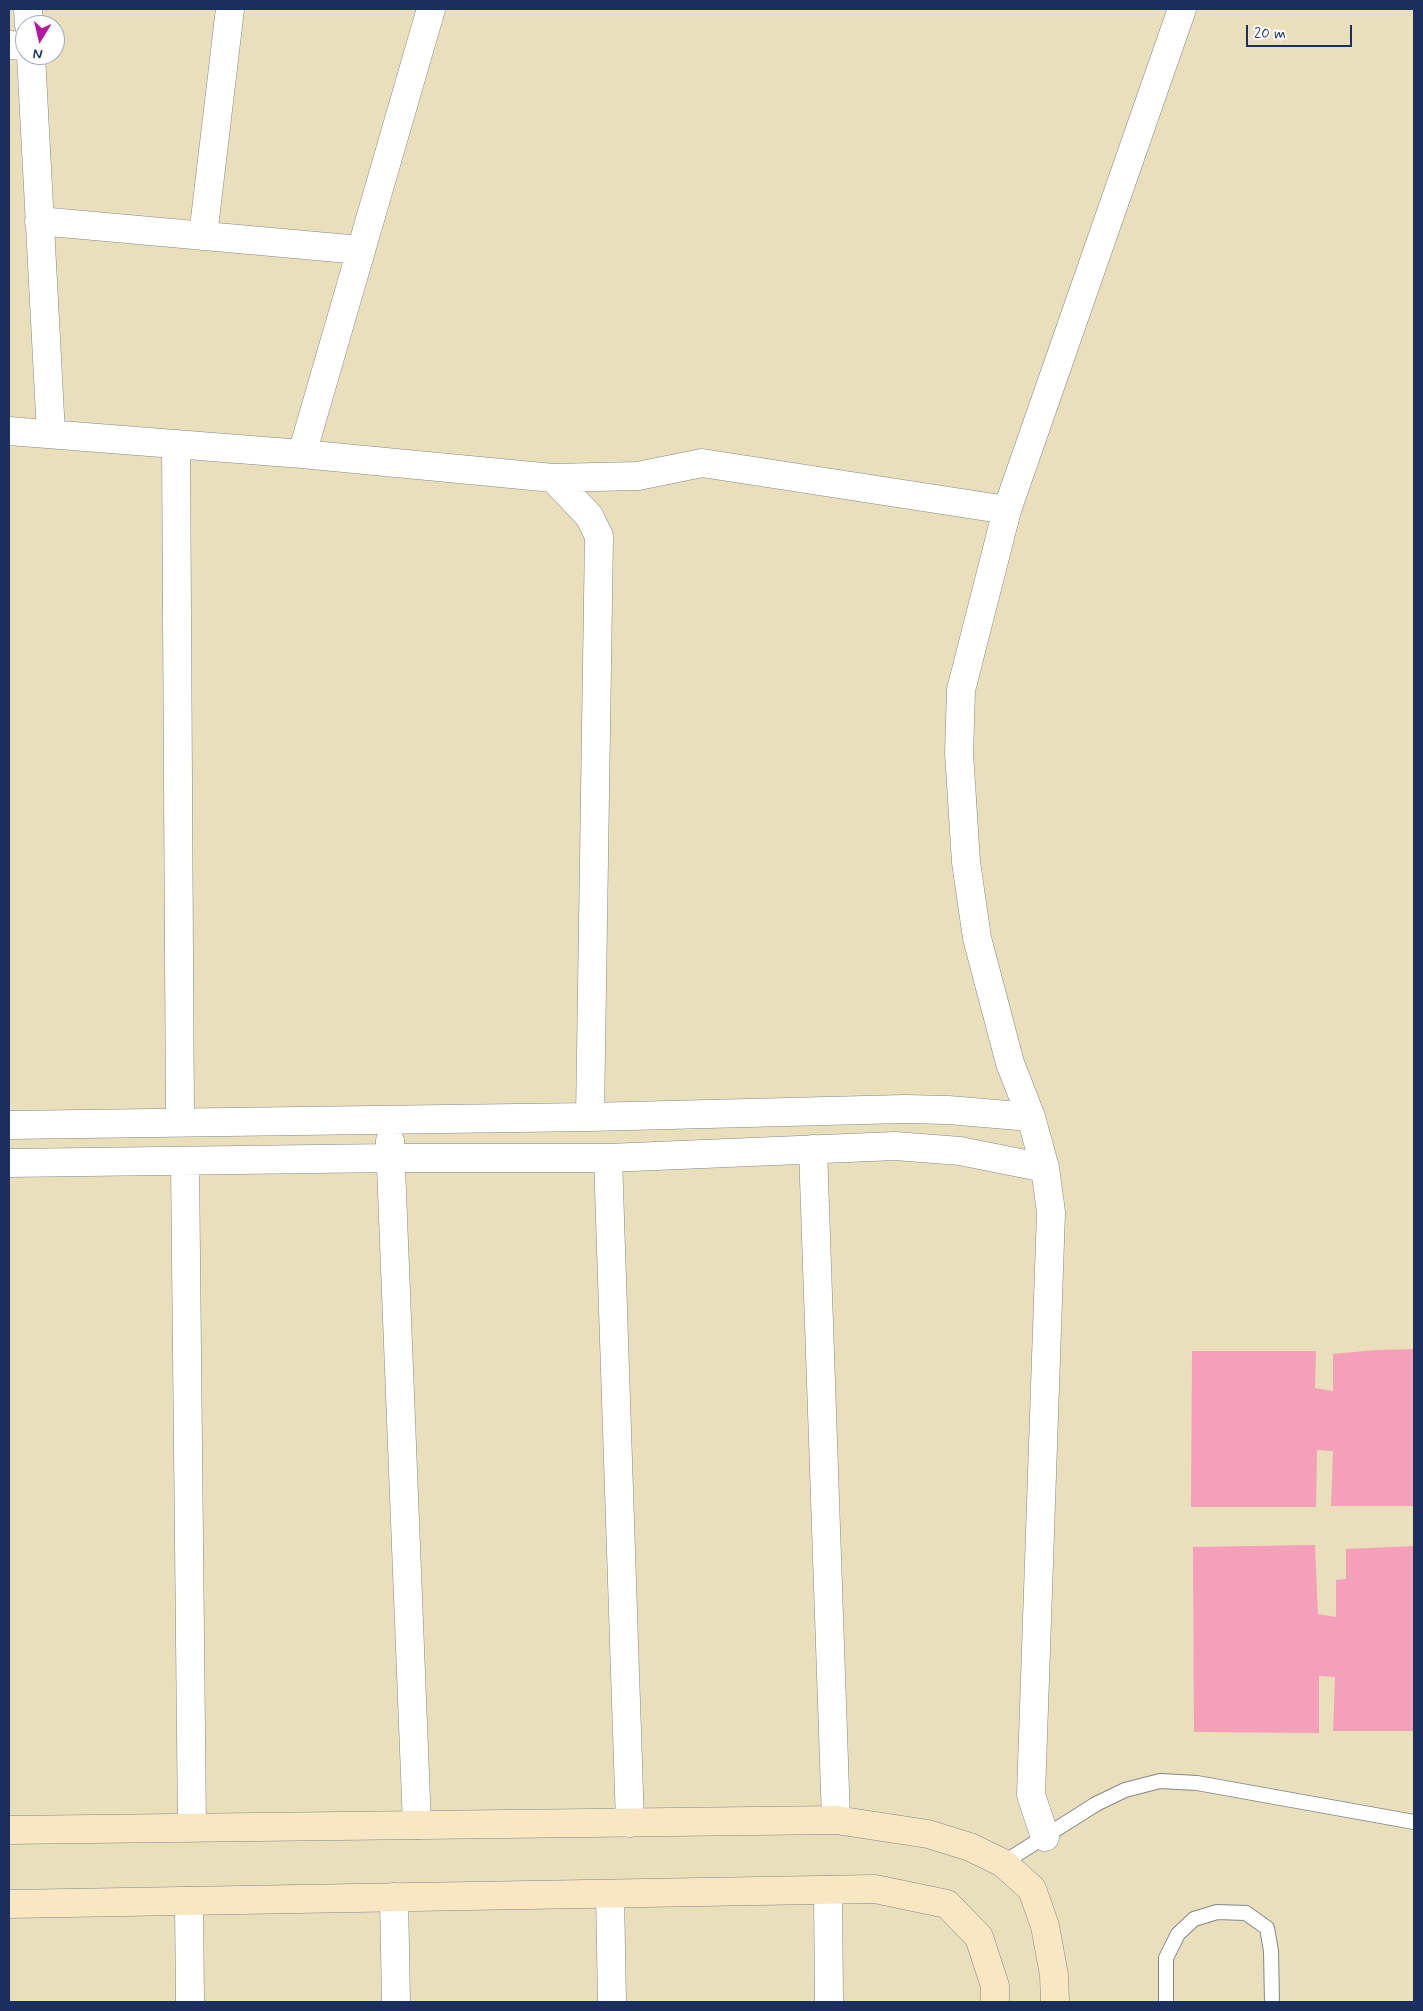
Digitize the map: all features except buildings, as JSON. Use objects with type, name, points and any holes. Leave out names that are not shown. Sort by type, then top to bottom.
[{"type":"street","points":[[202,236],[230,9]]},
{"type":"street","points":[[302,454],[431,9]]},
{"type":"street","points":[[1045,1837],[1031,1795],[1051,1212],[1045,1168],[1031,1117],[1010,1064],[977,938],[966,862],[959,753],[961,690],[1007,510],[1182,9]]},
{"type":"street","points":[[31,65],[51,434]]},
{"type":"street","points":[[39,221],[360,250]]},
{"type":"street","points":[[9,431],[302,454],[553,478],[638,476],[702,463],[1007,510]]},
{"type":"street","points":[[176,444],[180,1122]]},
{"type":"street","points":[[553,478],[590,516],[599,536],[590,1117]]},
{"type":"street","points":[[9,1125],[590,1117],[905,1109],[948,1110],[1031,1117]]},
{"type":"street","points":[[390,1119],[417,1826]]},
{"type":"street","points":[[9,1163],[391,1158],[608,1158],[894,1146],[960,1151],[1045,1168]]},
{"type":"street","points":[[813,1149],[836,1820]]},
{"type":"street","points":[[608,1158],[630,1823]]},
{"type":"street","points":[[185,1162],[192,1828]]},
{"type":"street","points":[[9,1830],[836,1820],[928,1834],[970,1847],[1003,1863],[1032,1889],[1045,1926],[1054,1975],[1055,2002]]},
{"type":"street","points":[[9,1904],[875,1889],[947,1904],[979,1937],[995,1986],[996,2002]]},
{"type":"street","points":[[828,1890],[829,2002]]},
{"type":"street","points":[[610,1894],[612,2002]]},
{"type":"street","points":[[394,1898],[396,2002]]},
{"type":"street","points":[[189,1901],[190,2002]]},
{"type":"lane","points":[[1003,1863],[1096,1804],[1125,1790],[1160,1781],[1197,1783],[1414,1822]]},
{"type":"lane","points":[[1166,2002],[1166,1958],[1178,1934],[1194,1919],[1218,1912],[1246,1913],[1267,1928],[1271,1951],[1272,2002]]}]
